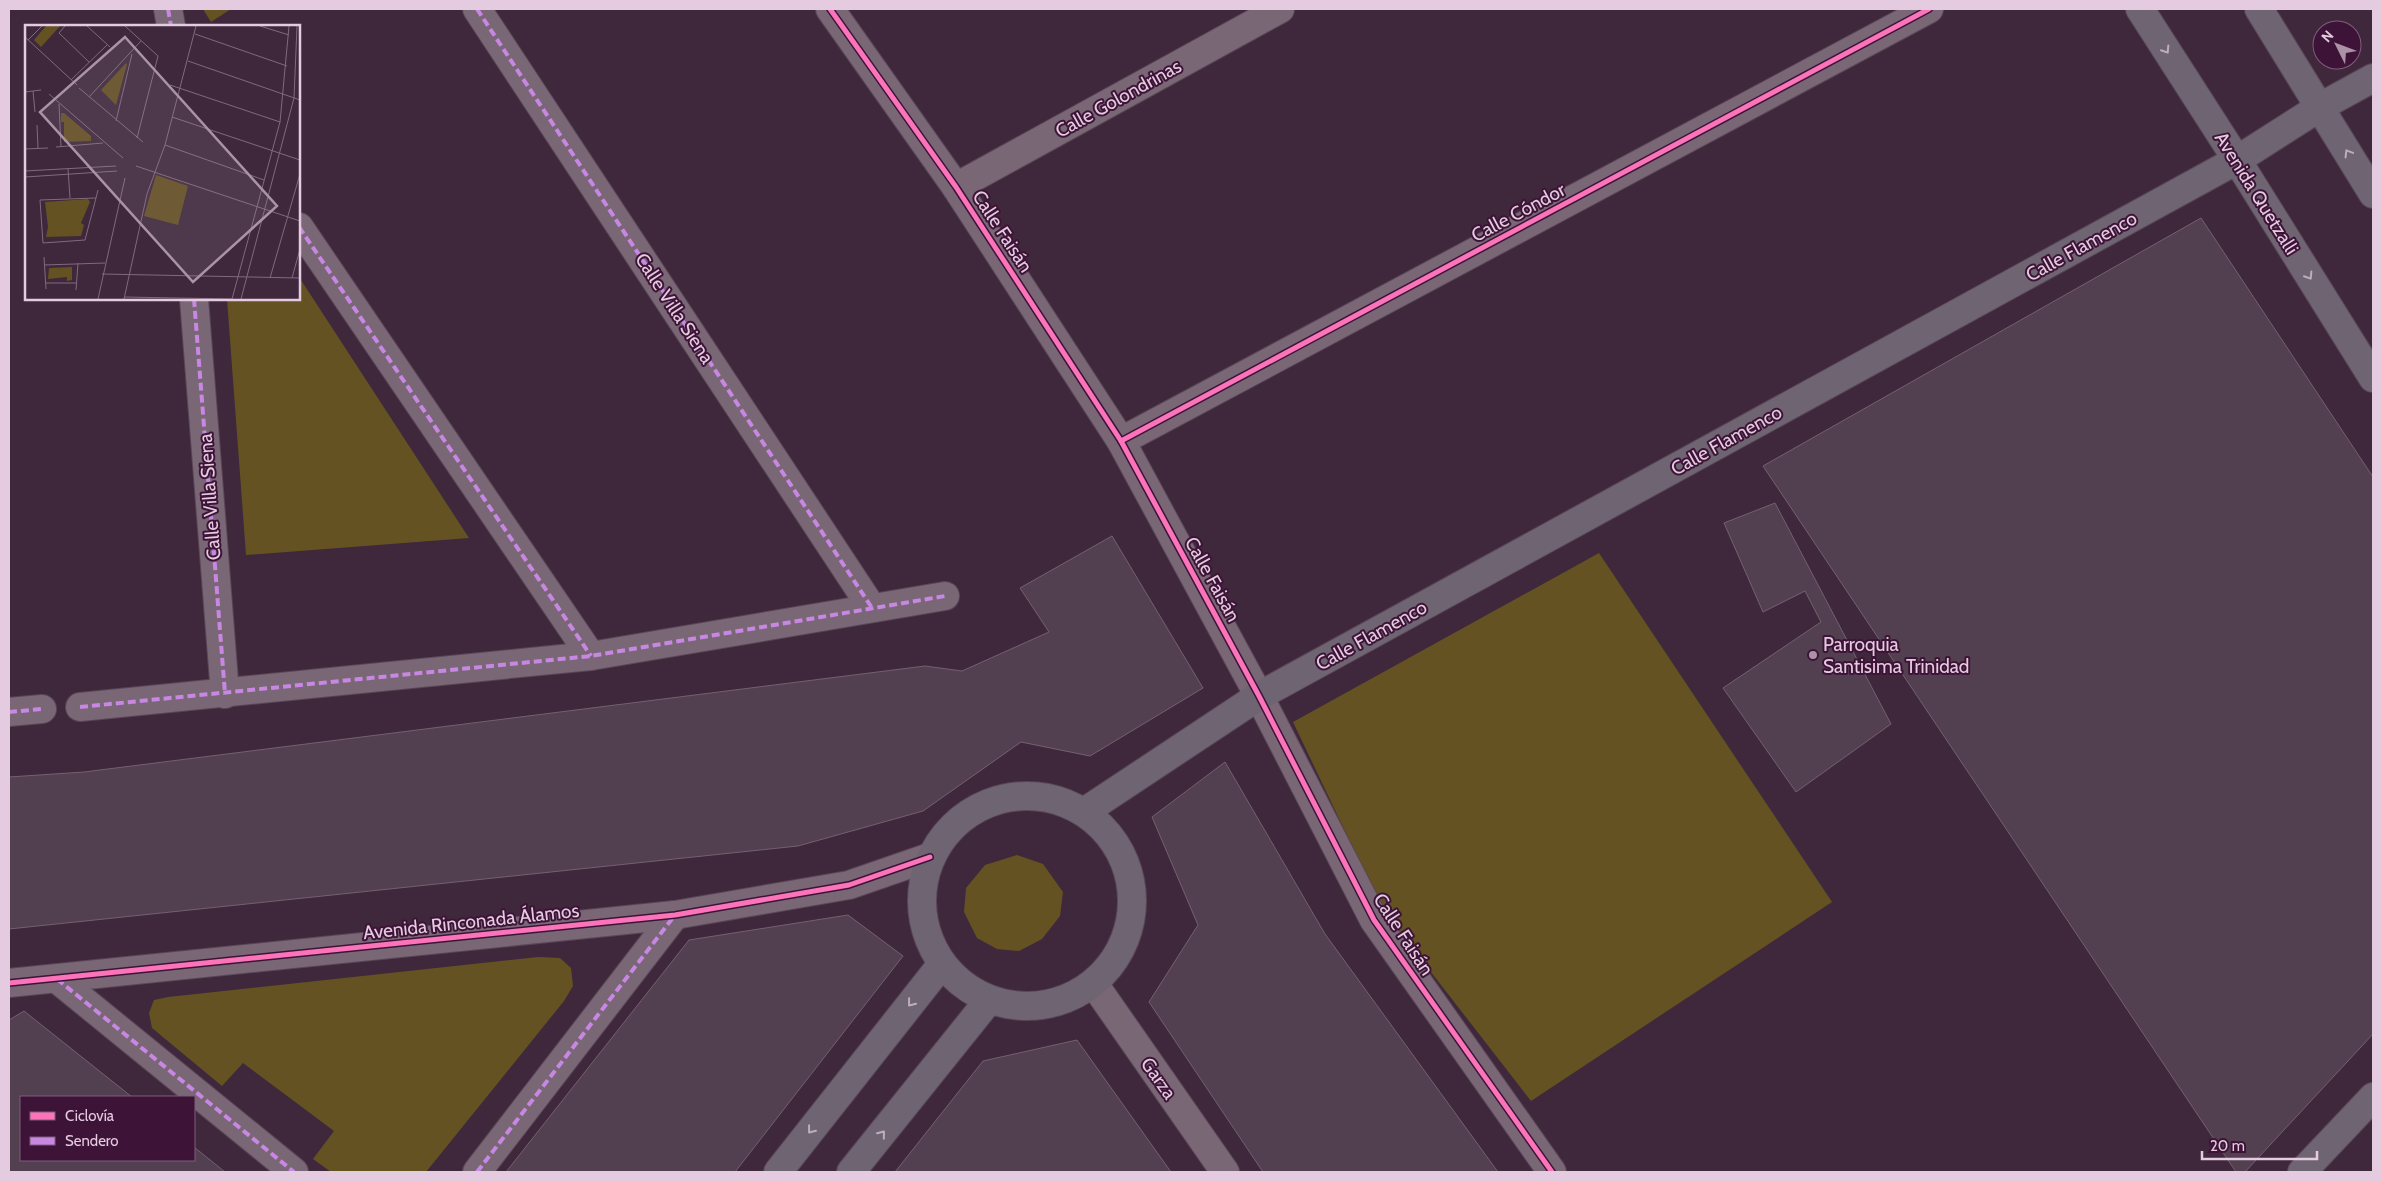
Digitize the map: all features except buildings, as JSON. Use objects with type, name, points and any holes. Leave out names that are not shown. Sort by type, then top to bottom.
[{"type":"main road","name":"Avenida Quetzalli","points":[[2140,9],[2373,378]]},
{"type":"main road","points":[[2259,9],[2373,194]]},
{"type":"main road","name":"Calle Flamenco","points":[[1084,812],[1259,696],[2237,160],[2320,107],[2373,78]]},
{"type":"main road","points":[[1015,795],[1052,798],[1084,812],[1110,834],[1126,862],[1133,895],[1130,928],[1116,959],[1094,984],[1062,1001],[1025,1007],[989,1000],[963,986],[942,964],[925,931],[921,894],[930,857],[951,828],[980,806],[1015,795]]},
{"type":"main road","points":[[778,1172],[942,964]]},
{"type":"main road","points":[[852,1172],[989,1000]]},
{"type":"main road","points":[[2302,1172],[2373,1097]]},
{"type":"street","points":[[168,9],[171,25]]},
{"type":"street","name":"Calle Villa Siena","points":[[477,9],[872,608]]},
{"type":"street","name":"Calle Faisán","points":[[830,9],[956,187],[1121,442],[1259,696],[1374,920],[1552,1172]]},
{"type":"street","name":"Calle Golondrinas","points":[[956,187],[1280,9]]},
{"type":"street","name":"Calle Cóndor","points":[[1121,442],[1929,9]]},
{"type":"street","points":[[300,227],[591,656]]},
{"type":"street","name":"Calle Villa Siena","points":[[194,300],[225,694]]},
{"type":"street","points":[[80,707],[591,656],[945,596]]},
{"type":"street","points":[[9,712],[42,710]]},
{"type":"street","name":"Avenida Rinconada Álamos","points":[[9,984],[675,914],[849,885],[930,857]]},
{"type":"street","points":[[476,1172],[675,914]]},
{"type":"street","points":[[57,979],[294,1172]]},
{"type":"street","name":"Garza","points":[[1094,984],[1225,1172]]},
{"type":"shaded area","points":[[203,9],[231,9],[211,22]]},
{"type":"shaded area","points":[[300,279],[469,538],[246,555],[227,300],[300,300]]},
{"type":"shaded area","points":[[1599,553],[1832,902],[1531,1101],[1382,909],[1293,722]]},
{"type":"shaded area","points":[[1017,855],[1043,864],[1063,892],[1060,916],[1042,939],[1019,951],[997,949],[977,938],[964,912],[966,888],[985,865]]},
{"type":"shaded area","points":[[538,957],[560,958],[571,968],[573,986],[564,1001],[426,1172],[331,1172],[313,1159],[334,1131],[243,1063],[222,1086],[152,1028],[149,1013],[154,1000],[168,997]]},
{"type":"marked path","points":[[168,9],[171,25]]},
{"type":"marked path","points":[[477,9],[872,608]]},
{"type":"marked path","points":[[300,228],[591,656]]},
{"type":"marked path","points":[[194,300],[225,694]]},
{"type":"marked path","points":[[80,707],[591,656],[945,596]]},
{"type":"marked path","points":[[9,712],[42,709]]},
{"type":"marked path","points":[[477,1172],[675,915]]},
{"type":"marked path","points":[[57,979],[294,1172]]},
{"type":"cycle path","points":[[830,9],[956,187],[1121,441],[1259,696],[1374,920],[1552,1172]]},
{"type":"cycle path","points":[[1121,441],[1929,9]]},
{"type":"cycle path","points":[[9,983],[675,915],[849,885],[930,857]]},
{"type":"place","name":"Parroquia Santisima Trinidad","points":[[1813,655]]}]
